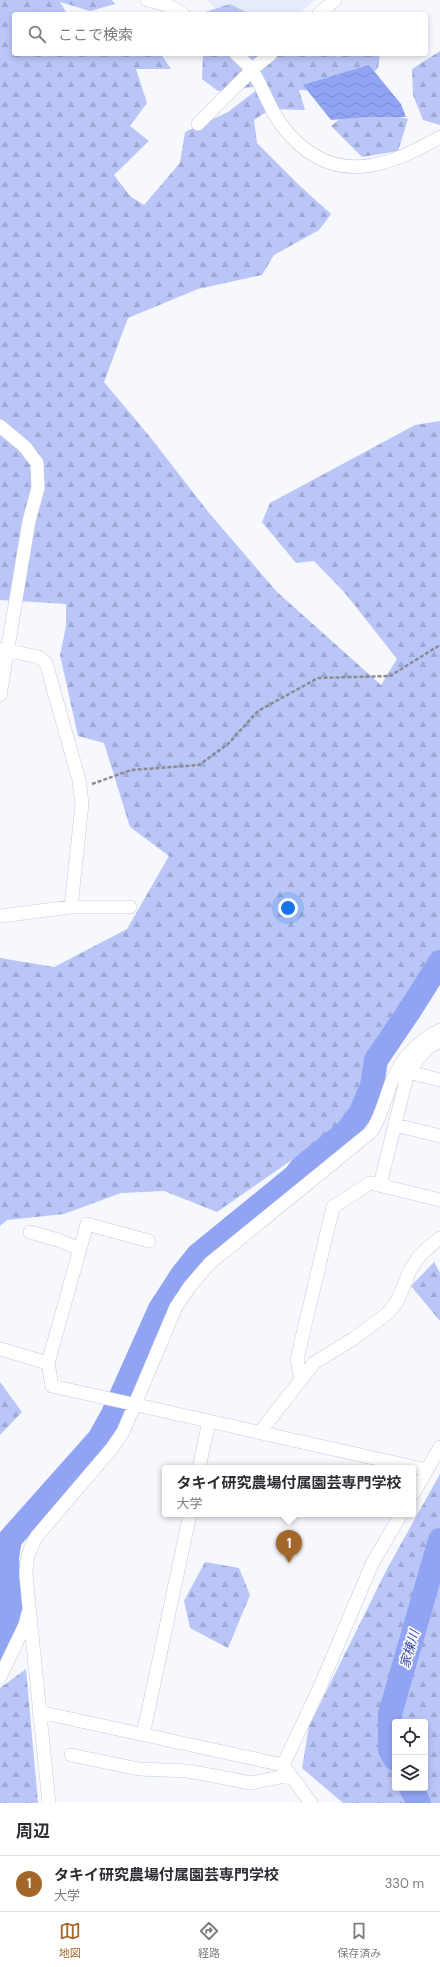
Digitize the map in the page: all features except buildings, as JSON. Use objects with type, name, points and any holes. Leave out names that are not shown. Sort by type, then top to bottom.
[{"type":"street","points":[[147,0],[167,5],[179,12]]},
{"type":"street","points":[[321,12],[335,0]]},
{"type":"street","points":[[238,56],[252,71],[279,122],[297,144],[313,156],[331,164],[352,166],[376,165],[399,159],[440,137]]},
{"type":"street","points":[[198,124],[269,56]]},
{"type":"street","points":[[0,426],[25,447],[36,462],[38,488],[29,521],[3,649],[0,695]]},
{"type":"street","points":[[3,649],[39,657],[46,663],[79,780],[82,804],[71,908]]},
{"type":"street","points":[[0,916],[71,908],[130,907]]},
{"type":"street","points":[[49,1803],[26,1569],[30,1548],[37,1536],[112,1448],[123,1432],[168,1324],[190,1286],[210,1263],[371,1132],[378,1122],[392,1080],[399,1067],[411,1051],[428,1036],[440,1030]]},
{"type":"street","points":[[380,1185],[408,1072],[427,1048],[440,1041]]},
{"type":"street","points":[[408,1072],[440,1080]]},
{"type":"street","points":[[395,1125],[440,1136]]},
{"type":"street","points":[[301,1380],[297,1359],[333,1207],[370,1183],[440,1200]]},
{"type":"street","points":[[149,1241],[87,1224],[48,1362],[52,1386],[134,1406],[260,1432],[405,1465]]},
{"type":"street","points":[[30,1232],[80,1249]]},
{"type":"street","points":[[260,1432],[314,1363],[353,1339],[388,1313],[398,1300],[410,1270],[421,1254],[440,1238]]},
{"type":"street","points":[[0,1349],[48,1362]]},
{"type":"street","points":[[200,1465],[209,1421]]},
{"type":"street","points":[[416,1489],[440,1447]]},
{"type":"street","points":[[416,1467],[427,1470]]},
{"type":"street","points":[[143,1735],[189,1517]]},
{"type":"street","points":[[71,1755],[139,1769],[188,1771],[251,1782],[286,1770],[372,1564],[399,1517]]},
{"type":"street","points":[[0,1677],[24,1625],[29,1608]]},
{"type":"street","points":[[40,1717],[143,1735],[286,1770],[311,1803]]},
{"type":"path","points":[[86,786],[130,770],[199,765],[228,744],[258,711],[318,678],[390,676],[440,645]]},
{"type":"shaded area","points":[[207,0],[315,0],[301,12],[219,12]]},
{"type":"green space","points":[[0,0],[112,0],[115,4],[90,11],[60,2],[66,12],[12,12],[12,56],[162,56],[171,69],[136,69],[147,103],[130,126],[149,141],[114,175],[130,196],[144,205],[180,163],[185,132],[228,112],[262,86],[218,91],[202,79],[203,56],[380,56],[378,68],[357,92],[299,90],[305,110],[271,109],[254,120],[257,143],[300,186],[331,214],[319,230],[274,255],[262,275],[198,289],[128,318],[104,382],[150,437],[209,513],[277,592],[381,685],[397,659],[345,593],[314,561],[296,563],[262,522],[270,503],[415,425],[440,421],[440,959],[401,1025],[352,1118],[217,1212],[164,1191],[121,1193],[64,1214],[7,1220],[0,1226],[0,958],[54,967],[127,929],[169,856],[130,827],[104,743],[78,736],[60,655],[66,626],[66,604],[0,600]]},
{"type":"green space","points":[[230,4],[246,12],[205,12]]},
{"type":"green space","points":[[440,51],[440,125],[423,120],[413,95],[412,69]]},
{"type":"green space","points":[[362,108],[408,119],[398,151],[362,157],[331,126],[346,114]]},
{"type":"green space","points":[[434,1262],[440,1273],[440,1321],[411,1286]]},
{"type":"green space","points":[[0,1382],[22,1412],[0,1435]]},
{"type":"green space","points":[[440,1474],[440,1803],[343,1803],[302,1768],[309,1726],[387,1569]]},
{"type":"green space","points":[[205,1562],[239,1568],[250,1595],[228,1648],[190,1628],[184,1601]]},
{"type":"green space","points":[[26,1669],[38,1803],[0,1803],[0,1688]]},
{"type":"water","points":[[369,65],[401,104],[406,117],[365,117],[331,120],[303,85]]},
{"type":"waterway","points":[[0,1651],[11,1622],[7,1558],[10,1539],[99,1439],[113,1414],[160,1309],[182,1275],[198,1255],[295,1176],[301,1168],[347,1131],[360,1114],[372,1086],[376,1060],[440,962]]},
{"type":"waterway","name":"家棟川","points":[[393,1755],[390,1750],[390,1714],[440,1540]]},
{"type":"waterway","name":"家棟川","points":[[413,1791],[419,1803]]},
{"type":"place","name":"タキイ研究農場付属園芸専門学校","points":[[289,1563]]}]
